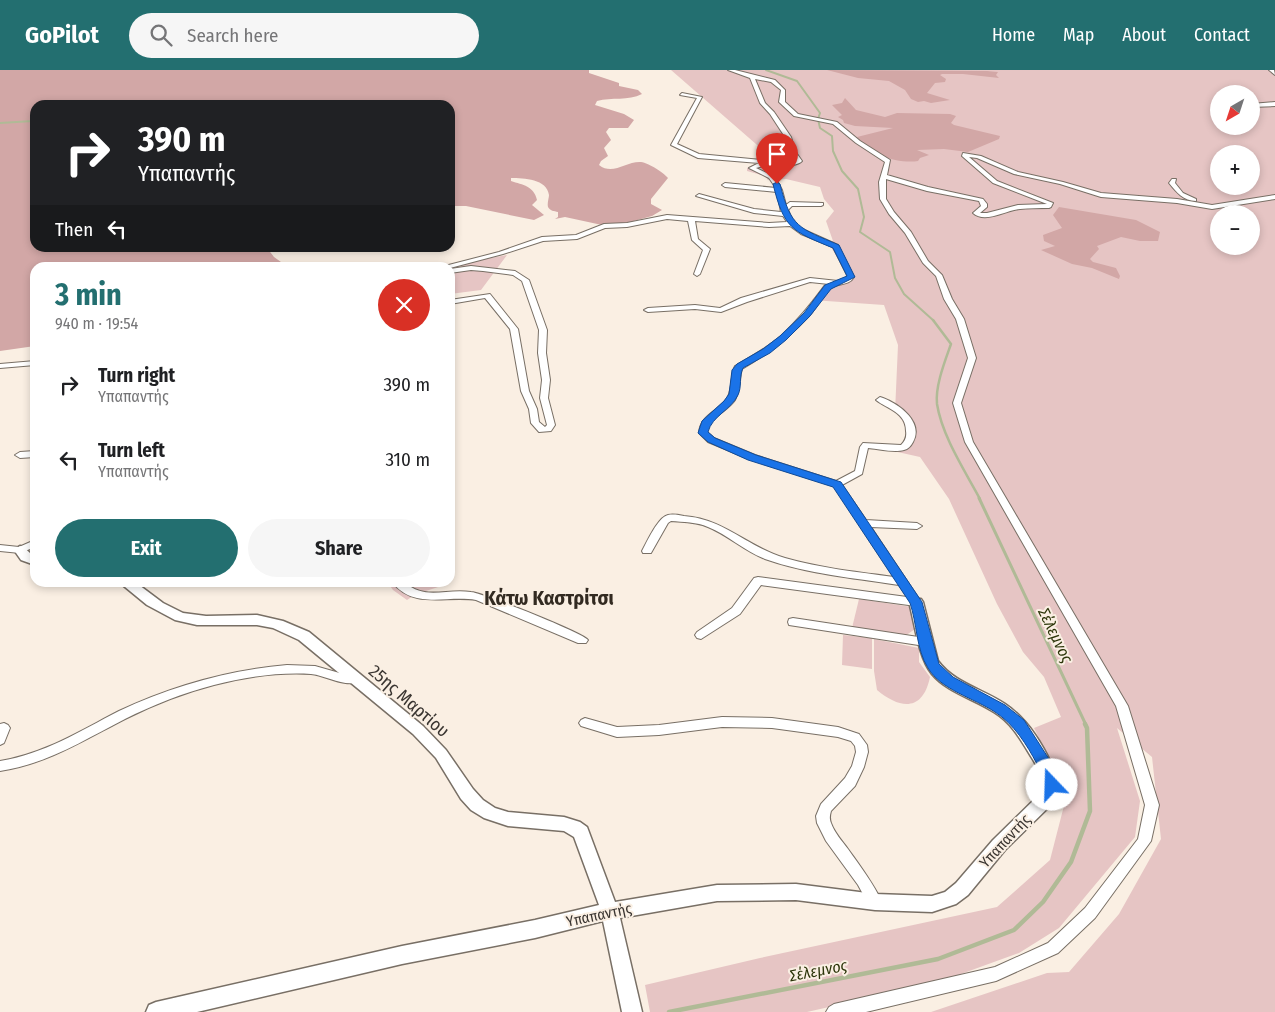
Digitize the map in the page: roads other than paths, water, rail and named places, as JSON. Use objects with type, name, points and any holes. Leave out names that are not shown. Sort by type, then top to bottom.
[{"type":"street","points":[[730,70],[776,82],[783,90],[782,102],[794,114],[835,123],[858,142],[888,161],[883,176],[882,190],[886,206],[908,232],[926,262],[939,275],[948,299],[960,319],[972,358],[957,404],[969,442],[1122,706],[1152,805],[1144,841],[1090,914],[1053,948],[996,974],[834,1012]]},
{"type":"street","points":[[1271,70],[1275,74]]},
{"type":"street","points":[[682,94],[700,98],[674,145],[698,156],[795,164],[799,161],[792,151],[788,137],[763,103],[752,77]]},
{"type":"street","points":[[1260,105],[1275,104]]},
{"type":"street","points":[[883,176],[927,189],[977,198],[984,204],[984,207],[976,213],[982,216],[1018,207],[1049,206],[1050,203],[995,182],[965,154],[979,157],[1016,173],[1061,183],[1097,195],[1177,201],[1210,207]]},
{"type":"street","points":[[773,163],[752,168],[772,177],[785,213],[792,224],[808,234],[831,243],[838,249],[851,277],[849,280],[828,287],[807,314],[783,338],[738,368],[734,394],[728,403],[705,423],[702,431],[711,440],[752,457],[837,484],[859,472],[866,445],[902,448],[908,443],[911,430],[908,421],[897,408],[880,400]]},
{"type":"street","points":[[1174,180],[1173,186],[1183,195],[1200,203],[1210,205]]},
{"type":"street","points":[[724,185],[778,190]]},
{"type":"street","points":[[699,196],[754,212],[785,213]]},
{"type":"street","points":[[1230,205],[1275,197]]},
{"type":"street","points":[[785,213],[790,204],[821,204]]},
{"type":"street","points":[[455,264],[501,253],[542,239],[577,237],[604,226],[632,224],[666,217],[792,224]]},
{"type":"street","points":[[691,219],[695,240],[707,249],[697,274]]},
{"type":"street","points":[[455,270],[471,268],[511,272],[525,280],[543,330],[542,352],[546,380],[544,398],[551,425],[548,429],[542,430],[535,423],[532,406],[525,391],[512,326],[487,296],[455,301]]},
{"type":"street","points":[[648,310],[695,306],[721,310],[744,300],[807,281],[836,283]]},
{"type":"street","points":[[0,366],[30,363]]},
{"type":"street","points":[[20,455],[30,454]]},
{"type":"street","name":"Υπαπαντής","points":[[156,1012],[402,955],[610,912],[717,893],[788,892],[875,902],[932,904],[950,898],[962,889],[1000,845],[1048,797],[1052,785],[1044,763],[1020,724],[1000,708],[956,685],[938,672],[931,662],[916,602],[837,484]]},
{"type":"street","points":[[647,551],[664,521],[669,518],[704,521],[717,526],[747,547],[768,556],[821,569],[903,582]]},
{"type":"street","points":[[863,523],[917,526]]},
{"type":"street","points":[[0,548],[20,550],[30,546]]},
{"type":"street","points":[[20,550],[25,557],[30,559]]},
{"type":"street","points":[[701,635],[736,611],[758,581],[916,602]]},
{"type":"street","name":"25ης Μαρτίου","points":[[133,587],[181,617],[196,620],[250,619],[286,627],[304,636],[418,730],[441,754],[467,794],[477,805],[490,813],[508,819],[564,824],[574,827],[581,832],[610,912],[632,1012]]},
{"type":"street","points":[[403,587],[407,591],[424,598],[460,594],[477,596],[520,615],[567,632],[582,640]]},
{"type":"street","points":[[793,622],[925,642]]},
{"type":"street","points":[[0,766],[44,755],[144,705],[224,678],[286,670],[310,670],[334,674],[350,680],[355,679]]},
{"type":"street","points":[[585,723],[617,732],[636,732],[722,722],[772,723],[838,732],[855,737],[861,745],[862,752],[858,767],[850,782],[826,808],[823,816],[824,823],[831,837],[863,881],[875,902]]},
{"type":"waterway","name":"Σέλεμνος","points":[[766,70],[797,81],[820,113],[818,119],[820,128],[832,136],[833,151],[842,171],[858,189],[864,217],[860,232],[890,252],[895,278],[904,294],[933,320]]},
{"type":"waterway","points":[[0,123],[30,121]]},
{"type":"waterway","name":"Σέλεμνος","points":[[933,320],[951,344],[938,389],[937,404],[940,416],[955,453],[980,499]]},
{"type":"waterway","name":"Σέλεμνος","points":[[979,498],[1086,725]]},
{"type":"waterway","name":"Σέλεμνος","points":[[669,1012],[938,959],[1014,930],[1043,902],[1071,862],[1090,811],[1087,728],[1085,724]]},
{"type":"district","name":"Κάτω Καστρίτσι","points":[[549,598]]}]
